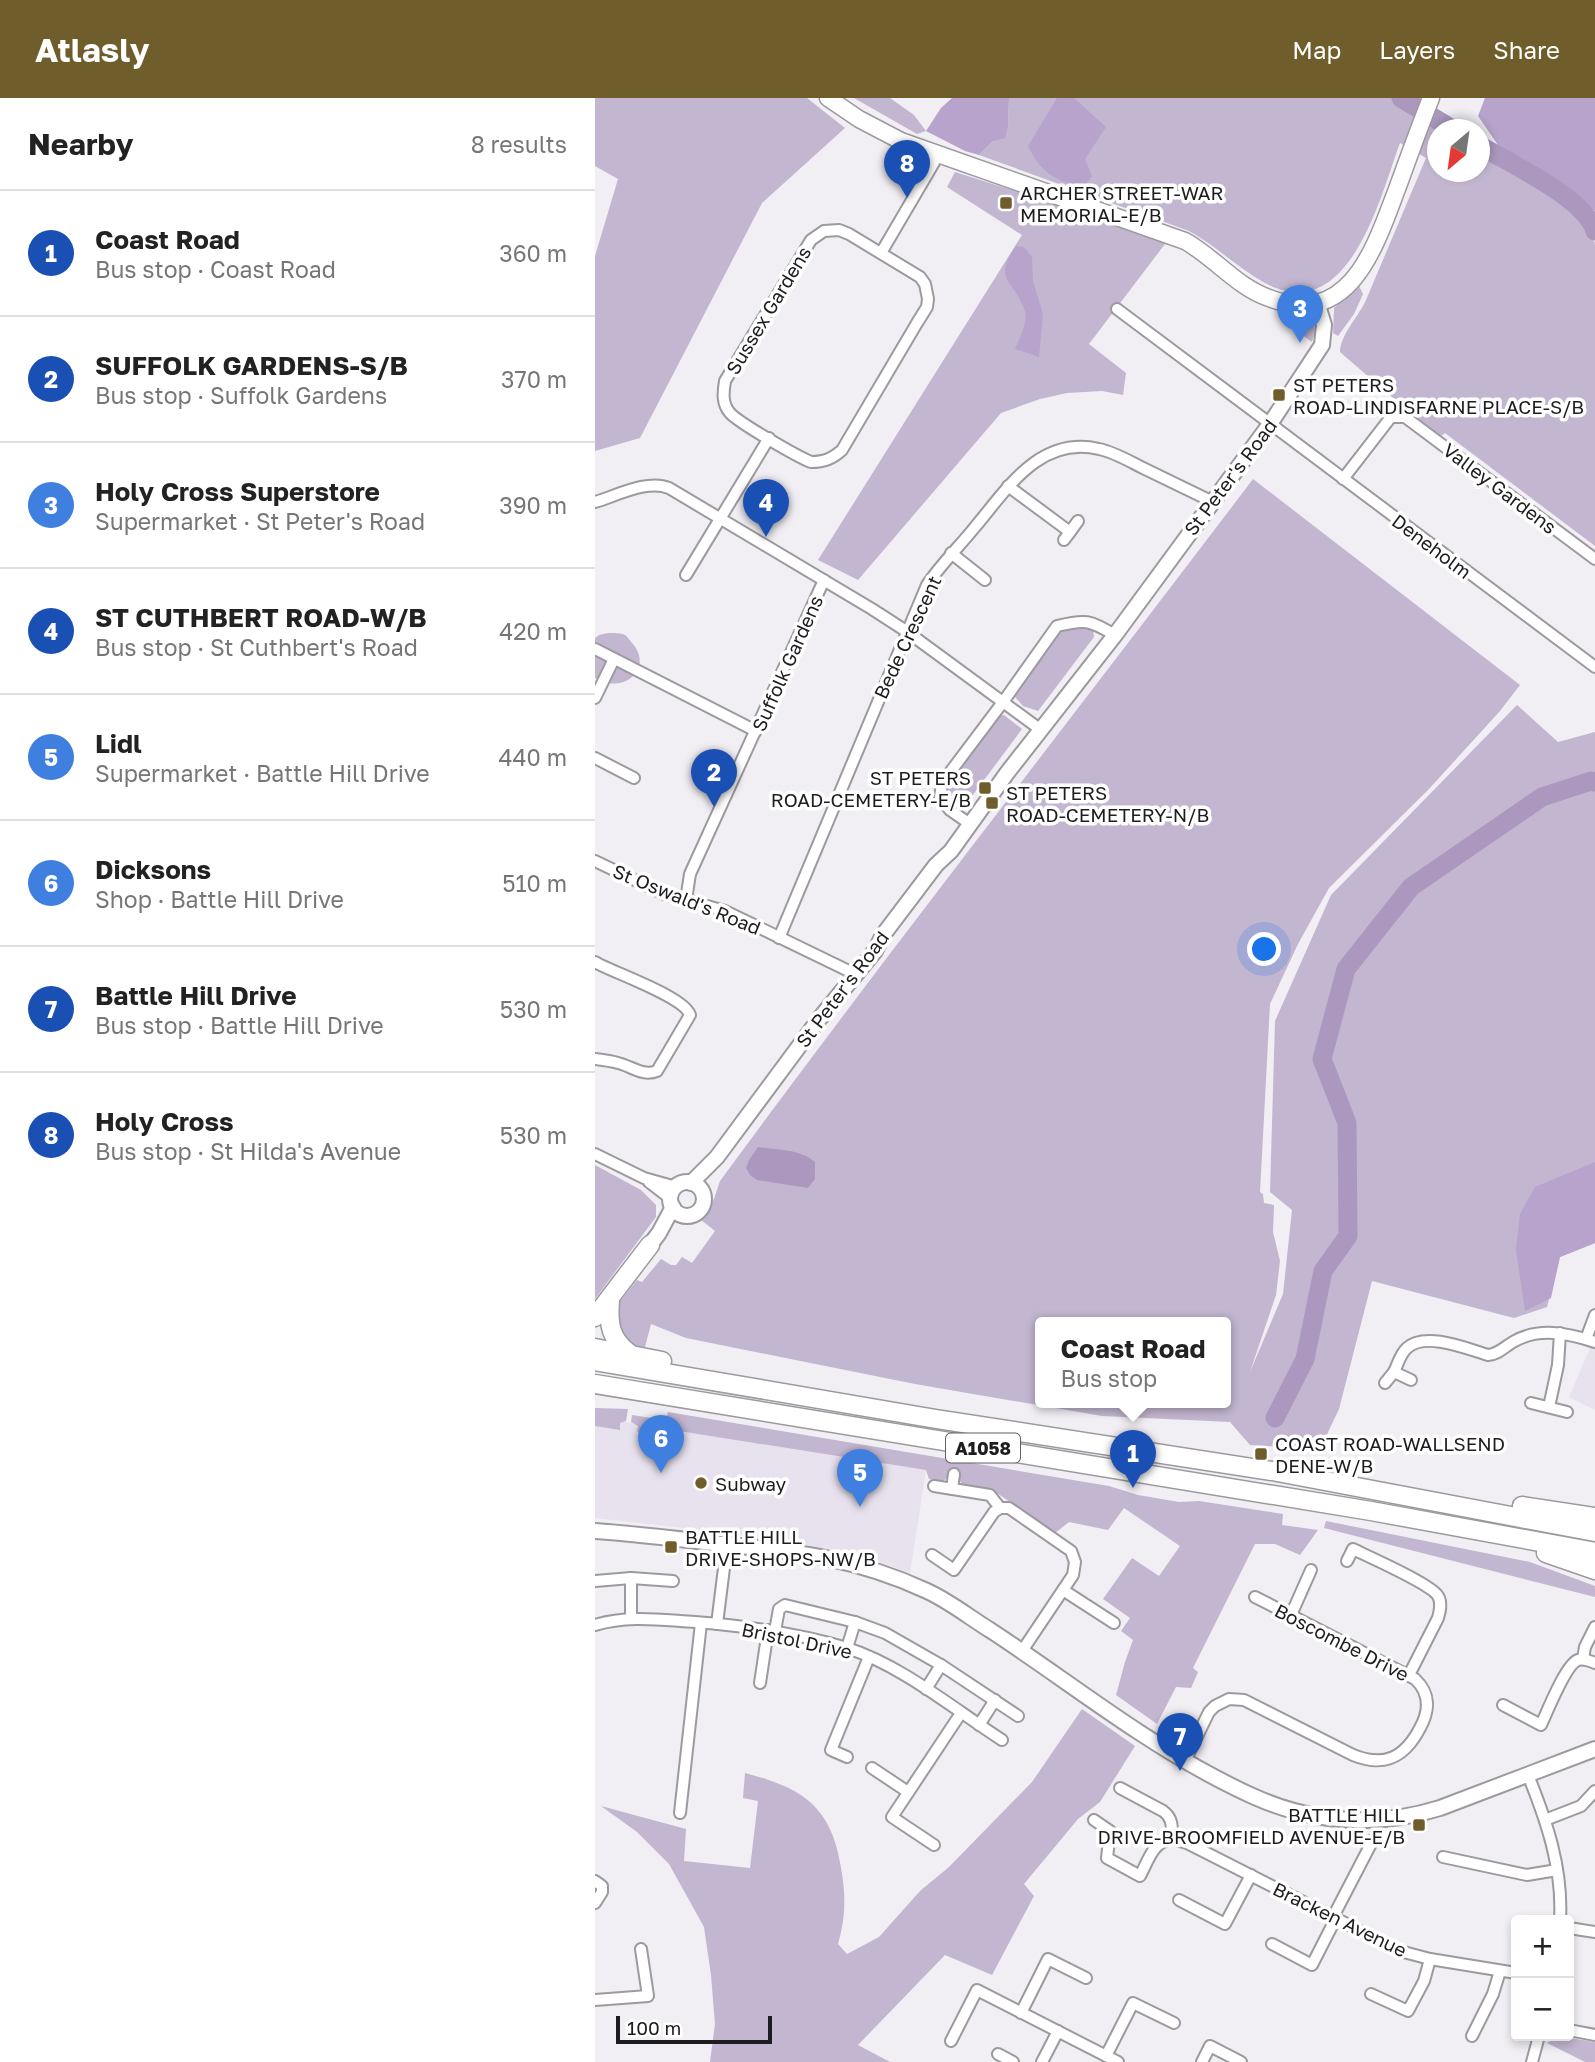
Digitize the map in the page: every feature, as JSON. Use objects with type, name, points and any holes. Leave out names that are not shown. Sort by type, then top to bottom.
[{"type":"highway","points":[[595,1317],[654,1239]]},
{"type":"highway","points":[[610,1300],[608,1316],[611,1332],[618,1344],[630,1354]]},
{"type":"highway","points":[[595,1348],[936,1419]]},
{"type":"highway","name":"A1058","points":[[595,1361],[936,1419],[1272,1471],[1595,1532]]},
{"type":"highway","name":"A1058","points":[[595,1384],[1371,1511],[1595,1552]]},
{"type":"highway","points":[[1272,1471],[1595,1517]]},
{"type":"highway","points":[[1371,1511],[1546,1553],[1595,1570]]},
{"type":"main road","points":[[828,98],[884,133],[1185,241],[1252,290],[1268,298],[1298,304],[1317,302],[1337,294],[1355,279],[1370,256],[1431,98]]},
{"type":"street","points":[[881,253],[939,154]]},
{"type":"street","name":"Sussex Gardens","points":[[824,230],[839,230],[881,253],[920,277],[927,291],[927,307],[842,450],[822,462],[811,461],[730,413],[723,393],[725,382],[811,240],[824,230]]},
{"type":"street","name":"St Peter's Road","points":[[696,1186],[855,974],[876,951],[883,935],[936,865],[951,851],[1115,635],[1270,424],[1322,345],[1324,325],[1317,302]]},
{"type":"street","name":"Deneholm","points":[[1117,309],[1595,667]]},
{"type":"street","name":"Valley Gardens","points":[[1343,480],[1391,417],[1405,417],[1595,559]]},
{"type":"street","points":[[685,575],[769,438]]},
{"type":"street","name":"Bede Crescent","points":[[779,938],[927,586],[951,553],[1008,486],[1031,464],[1049,453],[1083,447],[1117,455],[1211,501]]},
{"type":"street","points":[[595,502],[660,484],[906,631],[1041,730]]},
{"type":"street","points":[[1008,486],[1067,536],[1078,521]]},
{"type":"street","points":[[951,553],[985,580]]},
{"type":"street","name":"Suffolk Gardens","points":[[686,900],[690,874],[824,580]]},
{"type":"street","points":[[970,824],[950,810],[940,798],[942,783],[1057,626],[1077,621],[1093,622],[1115,635]]},
{"type":"street","points":[[595,649],[756,731]]},
{"type":"street","points":[[595,698],[614,659]]},
{"type":"street","points":[[595,758],[634,778]]},
{"type":"street","name":"St Oswald's Road","points":[[595,861],[647,887],[725,911],[855,974]]},
{"type":"street","points":[[595,962],[686,1007],[690,1015],[657,1070],[652,1073],[617,1062],[595,1059]]},
{"type":"street","points":[[595,1154],[644,1178],[675,1202]]},
{"type":"street","name":"St Peter's Road","points":[[654,1239],[685,1182],[696,1186],[704,1198],[701,1209],[692,1216],[675,1202]]},
{"type":"street","points":[[1385,1383],[1409,1345],[1424,1340],[1488,1355],[1495,1354],[1529,1334],[1560,1333],[1590,1340],[1595,1315]]},
{"type":"street","points":[[1549,1407],[1558,1366],[1560,1333]]},
{"type":"street","points":[[1394,1372],[1411,1380]]},
{"type":"street","points":[[1531,1403],[1567,1412]]},
{"type":"street","points":[[952,1489],[954,1474]]},
{"type":"street","points":[[934,1486],[990,1495],[1000,1508]]},
{"type":"street","points":[[932,1555],[954,1570],[1000,1508],[1009,1508],[1071,1551],[1075,1562],[1073,1575],[1022,1651]]},
{"type":"street","points":[[595,1531],[808,1553],[871,1568],[930,1592],[1185,1760],[1276,1805],[1310,1815],[1359,1821],[1400,1818],[1427,1812],[1595,1749]]},
{"type":"street","points":[[717,1624],[727,1544]]},
{"type":"street","points":[[1347,1561],[1353,1549],[1429,1588],[1439,1599],[1440,1613],[1409,1675]]},
{"type":"street","points":[[1291,1615],[1311,1570]]},
{"type":"street","points":[[631,1578],[631,1618]]},
{"type":"street","points":[[595,1581],[631,1578],[673,1581]]},
{"type":"street","points":[[1063,1590],[1114,1623]]},
{"type":"street","name":"Boscombe Drive","points":[[1185,1760],[1209,1712],[1222,1702],[1237,1699],[1251,1703],[1362,1758],[1376,1761],[1397,1756],[1412,1743],[1424,1721],[1427,1708],[1423,1689],[1409,1675],[1255,1597]]},
{"type":"street","points":[[760,1683],[779,1609],[785,1605],[855,1622],[885,1633],[941,1665],[1018,1716]]},
{"type":"street","name":"Bristol Drive","points":[[595,1625],[631,1618],[717,1624],[772,1631],[847,1648],[869,1657],[926,1689],[1002,1740]]},
{"type":"street","points":[[847,1648],[855,1622]]},
{"type":"street","points":[[680,1813],[701,1623]]},
{"type":"street","points":[[1583,1659],[1585,1647],[1595,1627]]},
{"type":"street","points":[[846,1757],[831,1750],[869,1657]]},
{"type":"street","points":[[1503,1705],[1546,1728],[1569,1667],[1583,1659],[1595,1663]]},
{"type":"street","points":[[926,1689],[941,1665]]},
{"type":"street","points":[[979,1725],[995,1700]]},
{"type":"street","points":[[934,1845],[892,1817],[961,1713]]},
{"type":"street","points":[[872,1768],[908,1792]]},
{"type":"street","points":[[1528,1775],[1545,1821],[1557,1870],[1560,1915]]},
{"type":"street","points":[[1094,1820],[1110,1831],[1107,1858],[1140,1876],[1155,1847],[1172,1839],[1172,1824],[1168,1815],[1120,1788]]},
{"type":"street","points":[[1545,1821],[1574,1811],[1595,1791]]},
{"type":"street","name":"Bracken Avenue","points":[[1172,1839],[1187,1843],[1387,1945],[1430,1959],[1511,1972]]},
{"type":"street","points":[[1272,1944],[1312,1965],[1373,1840]]},
{"type":"street","points":[[1443,1857],[1527,1875],[1557,1870]]},
{"type":"street","points":[[1179,1900],[1225,1924],[1251,1875]]},
{"type":"street","points":[[595,1881],[601,1886],[602,1892],[595,1903]]},
{"type":"street","points":[[1574,1929],[1595,1932]]},
{"type":"street","points":[[595,2000],[648,1996],[641,1949]]},
{"type":"street","points":[[1021,2013],[1048,1959],[1086,1978]]},
{"type":"street","points":[[1371,1994],[1408,2011],[1424,1981],[1430,1959]]},
{"type":"street","points":[[1472,2036],[1493,1994],[1500,1971]]},
{"type":"street","points":[[951,2041],[977,1990],[1118,2062]]},
{"type":"street","points":[[1106,2056],[1133,2003],[1174,2023]]},
{"type":"street","points":[[1042,2062],[1058,2031]]},
{"type":"street","points":[[1574,2031],[1595,2035]]},
{"type":"street","points":[[1532,2062],[1538,2041]]},
{"type":"street","points":[[1202,2062],[1210,2046],[1241,2062]]},
{"type":"street","points":[[997,2054],[1013,2062]]},
{"type":"shaded area","points":[[595,98],[807,98],[845,128],[762,203],[640,438],[595,451],[595,256],[618,179],[595,166]]},
{"type":"shaded area","points":[[854,98],[890,98],[914,115],[926,131],[917,134]]},
{"type":"shaded area","points":[[952,98],[1009,98],[1005,138],[993,141],[979,155],[965,151],[926,131],[941,108]]},
{"type":"shaded area","points":[[1009,98],[1394,98],[1429,119],[1427,119],[1427,182],[1490,182],[1490,156],[1580,213],[1595,244],[1595,546],[1445,433],[1441,436],[1340,352],[1346,332],[1366,300],[1426,158],[1400,143],[1371,223],[1357,250],[1339,273],[1319,288],[1294,292],[1265,283],[1189,231],[979,155],[1008,126]]},
{"type":"shaded area","points":[[1057,98],[1074,98],[1106,127],[1085,159],[1092,176],[1085,185],[1066,182],[1050,175],[1028,146]]},
{"type":"shaded area","points":[[1485,98],[1595,98],[1595,211],[1572,193],[1500,148],[1490,133],[1490,119],[1480,119],[1478,116]]},
{"type":"shaded area","points":[[955,172],[1168,240],[1089,344],[1126,373],[1123,395],[1102,391],[1067,393],[1001,413],[858,580],[818,560],[1022,235],[947,187]]},
{"type":"shaded area","points":[[1016,246],[1024,247],[1032,257],[1033,281],[1043,314],[1039,357],[1015,349],[1026,315],[1021,301],[1007,280],[1005,267]]},
{"type":"shaded area","points":[[1359,286],[1363,294],[1354,314],[1338,336],[1333,333],[1334,308]]},
{"type":"shaded area","points":[[1303,311],[1314,324],[1312,342],[1287,324],[1296,312]]},
{"type":"shaded area","points":[[1253,479],[1520,685],[1429,789],[1329,888],[1298,944],[1270,1004],[1260,1192],[1263,1194],[1264,1203],[1274,1205],[1273,1232],[1280,1261],[1276,1295],[1250,1372],[1283,1294],[1292,1210],[1270,1192],[1275,1021],[1331,895],[1517,705],[1558,742],[1595,732],[1595,1243],[1560,1257],[1547,1307],[1514,1318],[1372,1281],[1339,1409],[1320,1449],[1250,1445],[1230,1422],[1102,1416],[1055,1408],[1231,1408],[1231,1317],[1035,1317],[1035,1405],[915,1384],[686,1338],[651,1324],[644,1351],[628,1344],[618,1332],[614,1309],[637,1280],[642,1282],[661,1259],[676,1265],[682,1257],[692,1263],[715,1231],[700,1219],[710,1207],[720,1181],[918,916]]},
{"type":"shaded area","points":[[1086,627],[1093,629],[1094,637],[1038,711],[1023,706],[1015,697],[1017,689],[1061,631]]},
{"type":"shaded area","points":[[608,633],[625,635],[639,654],[637,671],[624,682],[615,684],[595,678],[595,638]]},
{"type":"shaded area","points":[[1004,715],[1022,729],[967,803],[952,803],[947,799],[945,788],[994,718]]},
{"type":"shaded area","points":[[758,1147],[788,1151],[809,1158],[815,1162],[815,1179],[808,1188],[757,1180],[746,1168]]},
{"type":"shaded area","points":[[1595,1162],[1595,1243],[1560,1257],[1551,1298],[1525,1311],[1516,1250],[1520,1214],[1535,1187]]},
{"type":"shaded area","points":[[595,1165],[641,1190],[656,1205],[656,1217],[595,1299]]},
{"type":"shaded area","points":[[1591,1346],[1595,1347],[1595,1410],[1569,1397]]},
{"type":"shaded area","points":[[595,1408],[628,1409],[626,1421],[620,1423],[620,1430],[595,1426]]},
{"type":"shaded area","points":[[668,1412],[1109,1486],[1138,1495],[1179,1502],[1199,1501],[1283,1514],[1282,1525],[1318,1530],[1300,1555],[1275,1544],[1255,1544],[1193,1668],[1198,1672],[1191,1688],[1176,1687],[1157,1724],[1116,1695],[1133,1640],[1121,1631],[1130,1618],[1103,1599],[1132,1558],[1159,1576],[1180,1546],[1124,1508],[1108,1530],[1069,1522],[1055,1533],[991,1489],[962,1484],[958,1478],[949,1477],[943,1481],[929,1479],[926,1470],[679,1431],[677,1438],[637,1432],[638,1426],[631,1422],[632,1415],[666,1420]]},
{"type":"shaded area","points":[[595,1417],[926,1470],[910,1573],[872,1559],[827,1550],[709,1531],[595,1518]]},
{"type":"shaded area","points":[[1326,1521],[1530,1562],[1595,1586],[1595,1597],[1324,1528]]},
{"type":"shaded area","points":[[1082,1709],[1135,1746],[1100,1802],[1078,1819],[1024,1884],[1034,1896],[992,1975],[945,1955],[858,2045],[890,2062],[710,2062],[715,2024],[704,1927],[669,1864],[637,1832],[601,1806],[686,1829],[684,1861],[750,1868],[758,1801],[743,1798],[745,1773],[785,1786],[801,1795],[824,1818],[838,1852],[844,1901],[838,1944],[847,1954],[879,1937],[920,1891],[949,1867],[1032,1782]]},
{"type":"shaded area","points":[[1574,2039],[1595,2042],[1595,2062],[1585,2062],[1547,2043],[1574,2041]]},
{"type":"waterway","points":[[1401,98],[1436,119]]},
{"type":"waterway","points":[[1490,151],[1562,194],[1577,206],[1595,231]]},
{"type":"waterway","points":[[1275,1418],[1305,1359],[1323,1271],[1348,1236],[1347,1123],[1322,1059],[1346,969],[1411,887],[1542,797],[1595,782]]},
{"type":"place","name":"Holy Cross","points":[[907,198]]},
{"type":"place","name":"ARCHER STREET-WAR MEMORIAL-E/B","points":[[1006,203]]},
{"type":"place","name":"Holy Cross Superstore","points":[[1300,343]]},
{"type":"place","name":"ST PETERS ROAD-LINDISFARNE PLACE-S/B","points":[[1279,395]]},
{"type":"place","name":"ST CUTHBERT ROAD-W/B","points":[[766,537]]},
{"type":"place","name":"ST PETERS ROAD-CEMETERY-E/B","points":[[985,788]]},
{"type":"place","name":"ST PETERS ROAD-CEMETERY-N/B","points":[[992,803]]},
{"type":"place","name":"SUFFOLK GARDENS-S/B","points":[[714,807]]},
{"type":"place","name":"COAST ROAD-WALLSEND DENE-W/B","points":[[1261,1454]]},
{"type":"place","name":"Dicksons","points":[[661,1473]]},
{"type":"place","name":"Subway","points":[[701,1483]]},
{"type":"place","name":"Coast Road","points":[[1133,1488]]},
{"type":"place","name":"Lidl","points":[[860,1507]]},
{"type":"place","name":"BATTLE HILL DRIVE-SHOPS-NW/B","points":[[671,1547]]},
{"type":"place","name":"Battle Hill Drive","points":[[1180,1771]]},
{"type":"place","name":"BATTLE HILL DRIVE-BROOMFIELD AVENUE-E/B","points":[[1419,1825]]}]
